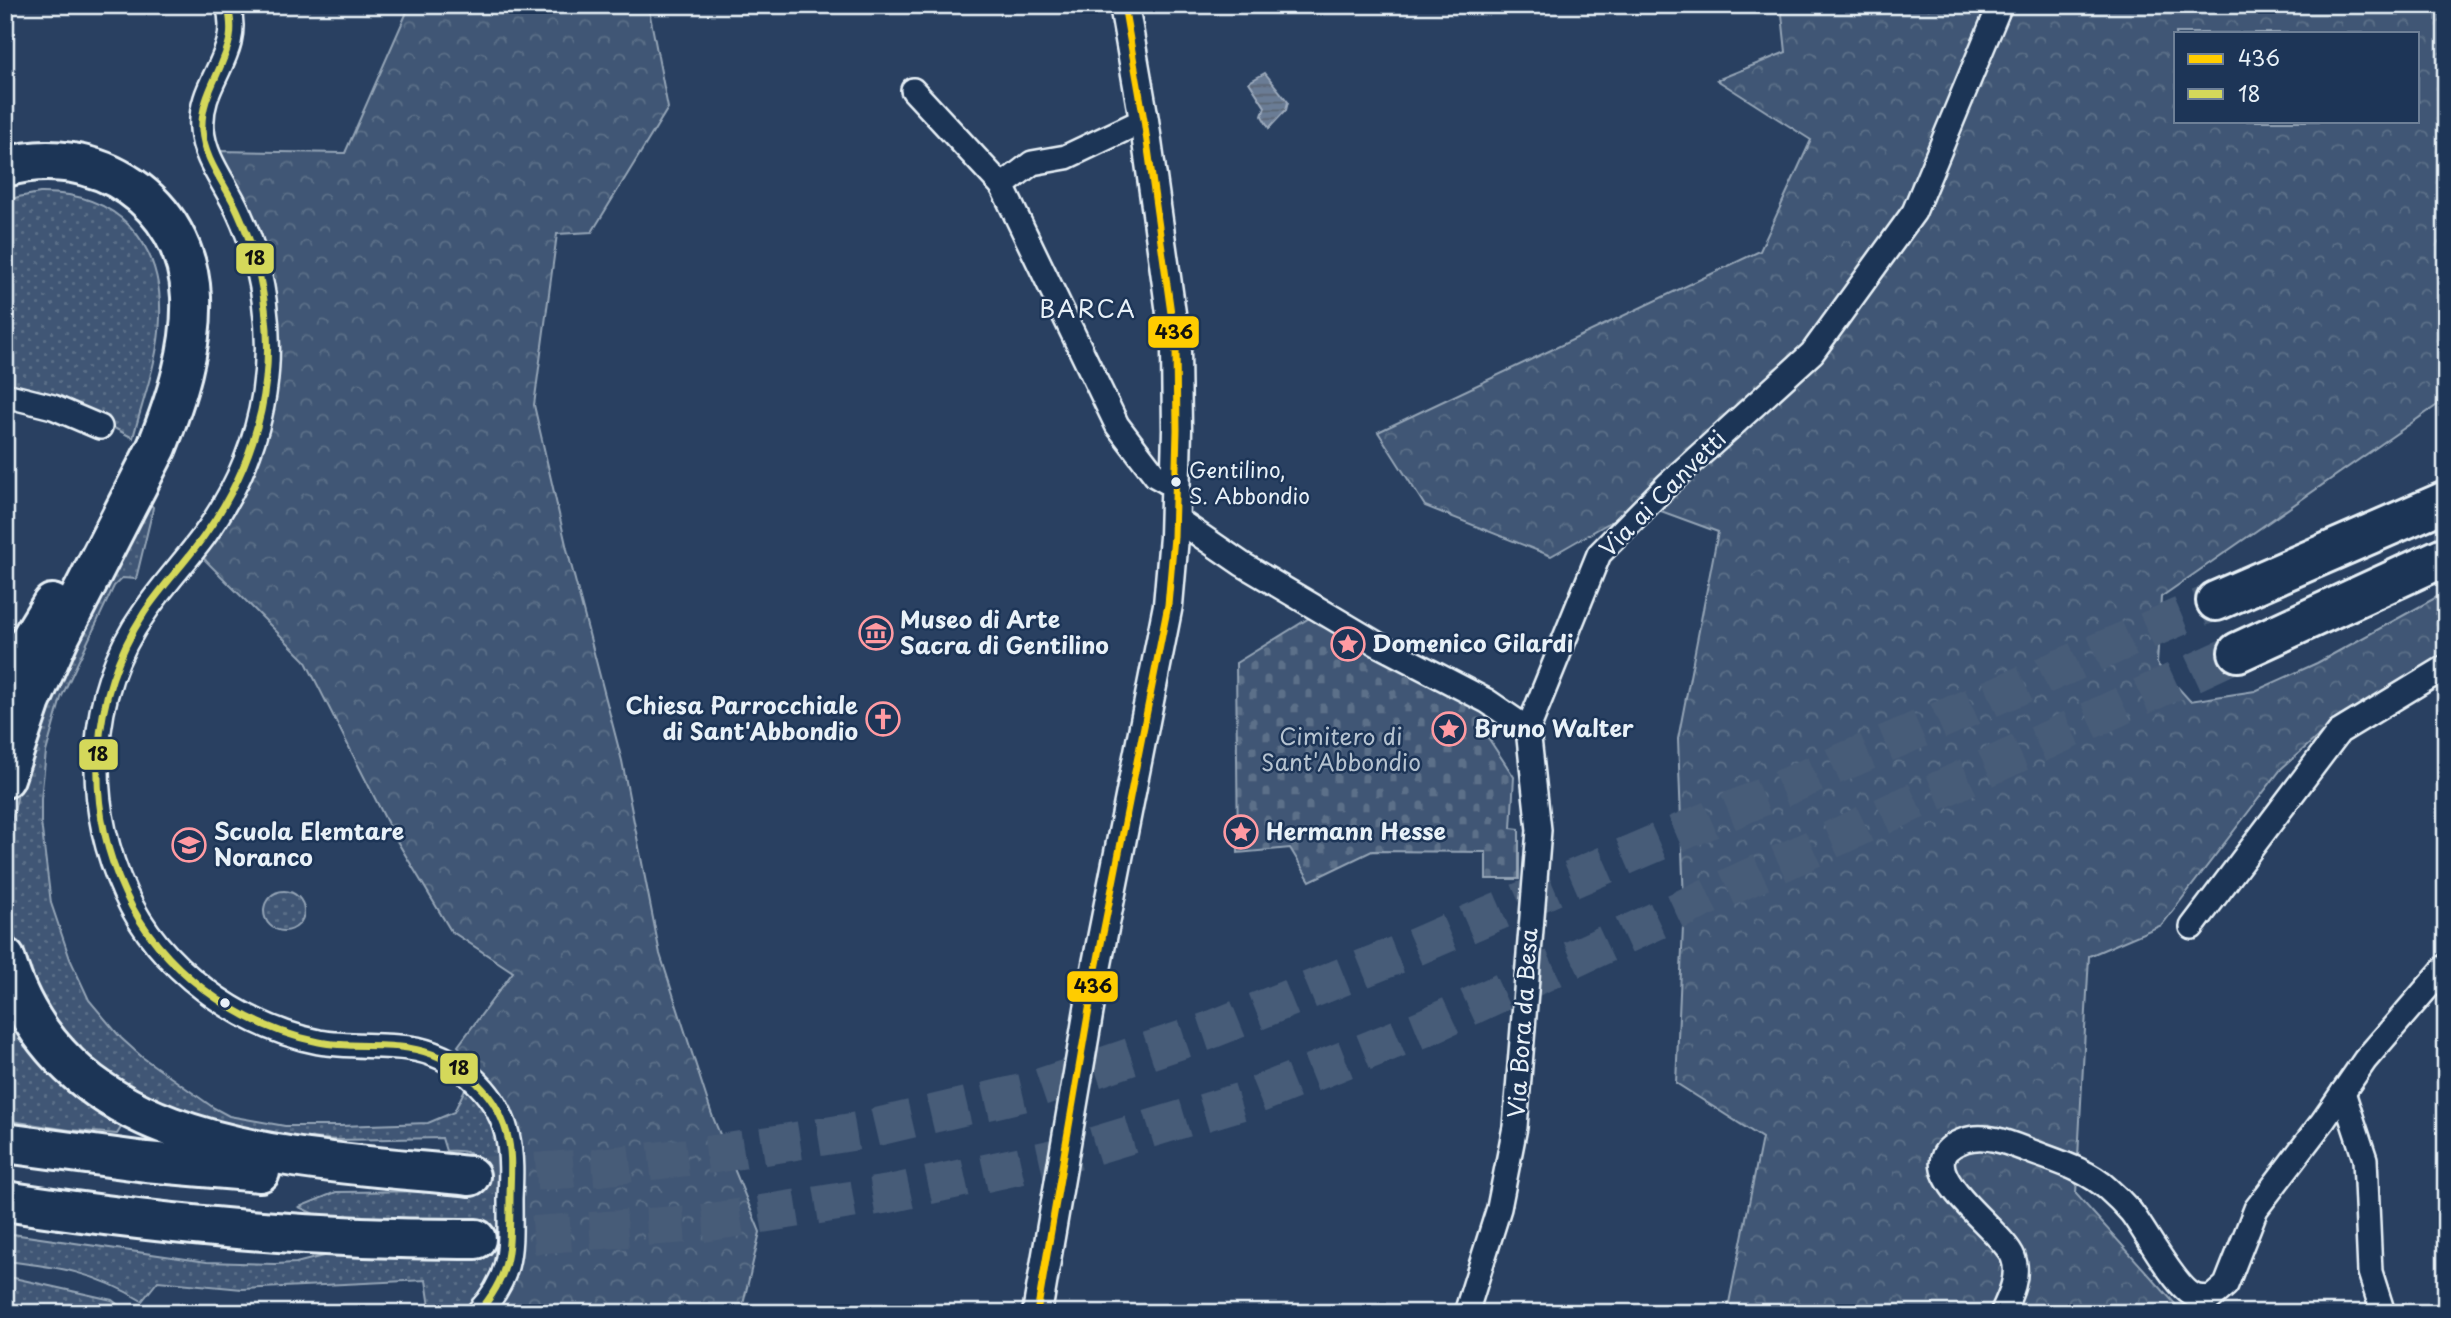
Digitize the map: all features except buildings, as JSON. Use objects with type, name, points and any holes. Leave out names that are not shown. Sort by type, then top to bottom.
[{"type":"highway","points":[[5,167],[43,161],[68,161],[92,166],[137,190],[157,209],[169,226],[188,272],[191,297],[187,348],[166,424],[70,614],[36,689],[5,778]]},
{"type":"highway","points":[[5,681],[79,560],[131,494]]},
{"type":"highway","points":[[2216,601],[2446,501]]},
{"type":"highway","points":[[2238,652],[2446,556]]},
{"type":"highway","points":[[5,958],[20,998],[50,1044],[90,1083],[136,1113],[192,1135],[227,1145],[340,1162],[475,1176],[364,1176],[253,1171],[146,1162],[8,1144]]},
{"type":"highway","points":[[5,1201],[205,1227],[364,1238],[476,1240]]},
{"type":"highway","points":[[5,1219],[92,1230],[205,1227]]},
{"type":"street","points":[[228,5],[231,43],[205,97],[201,127],[203,142],[210,159],[236,206],[253,249],[267,332],[267,376],[251,445],[231,494],[201,539],[141,616],[110,678],[102,705],[98,734],[97,788],[100,810],[117,873],[135,912],[168,955],[211,993],[250,1018],[292,1034],[344,1045],[422,1050],[455,1065],[493,1101],[506,1129],[510,1147],[509,1261],[500,1283],[478,1313]]},
{"type":"street","points":[[1037,1313],[1095,974],[1166,618],[1172,570],[1177,487],[1176,349],[1144,120],[1124,5]]},
{"type":"street","name":"Via ai Canvetti","points":[[1528,729],[1599,554],[1667,485],[1812,354],[1914,212],[2000,5]]},
{"type":"street","points":[[913,90],[1002,186],[1117,425],[1156,476],[1177,487]]},
{"type":"street","points":[[1002,186],[1032,163],[1066,157],[1144,120]]},
{"type":"street","points":[[5,395],[53,407],[100,427]]},
{"type":"street","points":[[1175,518],[1253,571],[1379,645],[1487,701],[1528,729]]},
{"type":"street","points":[[2192,927],[2339,732],[2446,667]]},
{"type":"street","name":"Via Bora da Besa","points":[[1466,1313],[1499,1208],[1515,1127],[1539,830],[1528,729]]},
{"type":"street","points":[[2002,1313],[2013,1288],[2014,1258],[2005,1244],[1952,1188],[1942,1169],[1944,1154],[1953,1145],[1968,1138],[2001,1140],[2085,1172],[2108,1188],[2130,1211],[2179,1284],[2194,1296],[2211,1298],[2226,1286],[2256,1209],[2323,1121],[2365,1060],[2446,966]]},
{"type":"street","points":[[2343,1092],[2365,1159],[2370,1272],[2383,1313]]},
{"type":"green space","points":[[407,5],[648,5],[668,108],[592,232],[557,234],[534,405],[567,549],[622,761],[660,954],[712,1115],[760,1232],[741,1313],[490,1313],[519,1183],[478,1071],[458,1046],[513,972],[451,931],[394,836],[305,660],[200,555],[223,525],[277,336],[218,151],[345,153],[407,12]]},
{"type":"green space","points":[[1781,5],[2446,5],[2446,399],[2161,597],[2157,664],[2190,701],[2255,691],[2317,663],[2446,592],[2446,655],[2331,725],[2282,768],[2162,925],[2089,956],[2076,1194],[2177,1306],[2175,1313],[1727,1313],[1762,1138],[1676,1083],[1684,904],[1678,739],[1718,532],[1642,504],[1551,556],[1425,506],[1378,432],[1760,251],[1811,140],[1717,80],[1786,52]]},
{"type":"green space","points":[[40,193],[67,195],[92,201],[113,212],[130,226],[144,244],[153,266],[159,290],[159,333],[154,363],[133,438],[80,410],[5,387],[5,202]]},
{"type":"green space","points":[[148,502],[153,507],[136,579],[122,578],[114,586],[61,698],[46,752],[41,822],[51,903],[70,959],[89,1000],[121,1038],[142,1057],[229,1116],[285,1126],[428,1123],[454,1112],[467,1085],[488,1110],[502,1157],[502,1242],[488,1286],[462,1313],[431,1313],[426,1280],[242,1289],[158,1281],[142,1301],[108,1283],[76,1272],[5,1261],[5,1233],[207,1262],[275,1264],[296,1263],[327,1255],[443,1255],[316,1215],[299,1207],[336,1192],[447,1191],[483,1164],[476,1156],[467,1152],[446,1151],[442,1138],[339,1140],[278,1136],[220,1127],[122,1090],[56,1028],[16,943],[10,919],[7,862],[11,825],[24,766],[47,703]]},
{"type":"green space","name":"Cimitero di Sant'Abbondio","points":[[1311,617],[1486,708],[1485,733],[1514,777],[1511,828],[1519,829],[1519,879],[1486,879],[1486,852],[1372,851],[1310,881],[1290,848],[1238,853],[1236,663]]},
{"type":"green space","points":[[284,891],[298,897],[304,911],[298,925],[284,931],[270,925],[264,911],[270,897]]},
{"type":"green space","points":[[5,993],[75,1085],[122,1126],[117,1134],[5,1120]]},
{"type":"green space","points":[[5,1276],[112,1300],[128,1313],[5,1313]]},
{"type":"shaded area","points":[[1265,73],[1288,102],[1286,110],[1269,128],[1262,116],[1265,107],[1249,82]]},
{"type":"tunnel","points":[[479,1176],[599,1167],[715,1154],[864,1130],[1026,1092],[1208,1031],[1399,954],[2216,601]]},
{"type":"tunnel","points":[[476,1239],[704,1223],[889,1194],[1050,1159],[1242,1101],[1424,1028],[2238,652]]},
{"type":"transit line","name":"18","points":[[228,5],[230,38],[208,94],[202,117],[202,130],[207,152],[248,235],[261,284],[267,335],[265,386],[252,444],[231,492],[204,536],[144,613],[126,645],[112,679],[98,750],[98,787],[103,823],[125,893],[140,921],[180,969],[205,990],[259,1023],[289,1034],[330,1044],[397,1047],[425,1052],[456,1066],[483,1089],[501,1118],[509,1142],[510,1232],[507,1259],[498,1285],[478,1313]]},
{"type":"transit line","name":"436","points":[[1037,1313],[1095,974],[1168,605],[1174,537],[1176,349],[1144,120],[1124,5]]},
{"type":"place","name":"Gentilino, S. Abbondio","points":[[1176,482]]},
{"type":"place","name":"Museo di Arte Sacra di Gentilino","points":[[876,633]]},
{"type":"place","name":"Domenico Gilardi","points":[[1348,644]]},
{"type":"place","name":"Chiesa Parrocchiale di Sant'Abbondio","points":[[883,719]]},
{"type":"place","name":"Bruno Walter","points":[[1449,729]]},
{"type":"place","name":"Hermann Hesse","points":[[1241,832]]},
{"type":"place","name":"Scuola Elemtare Noranco","points":[[189,845]]},
{"type":"district","name":"BARCA","points":[[1088,310]]}]
